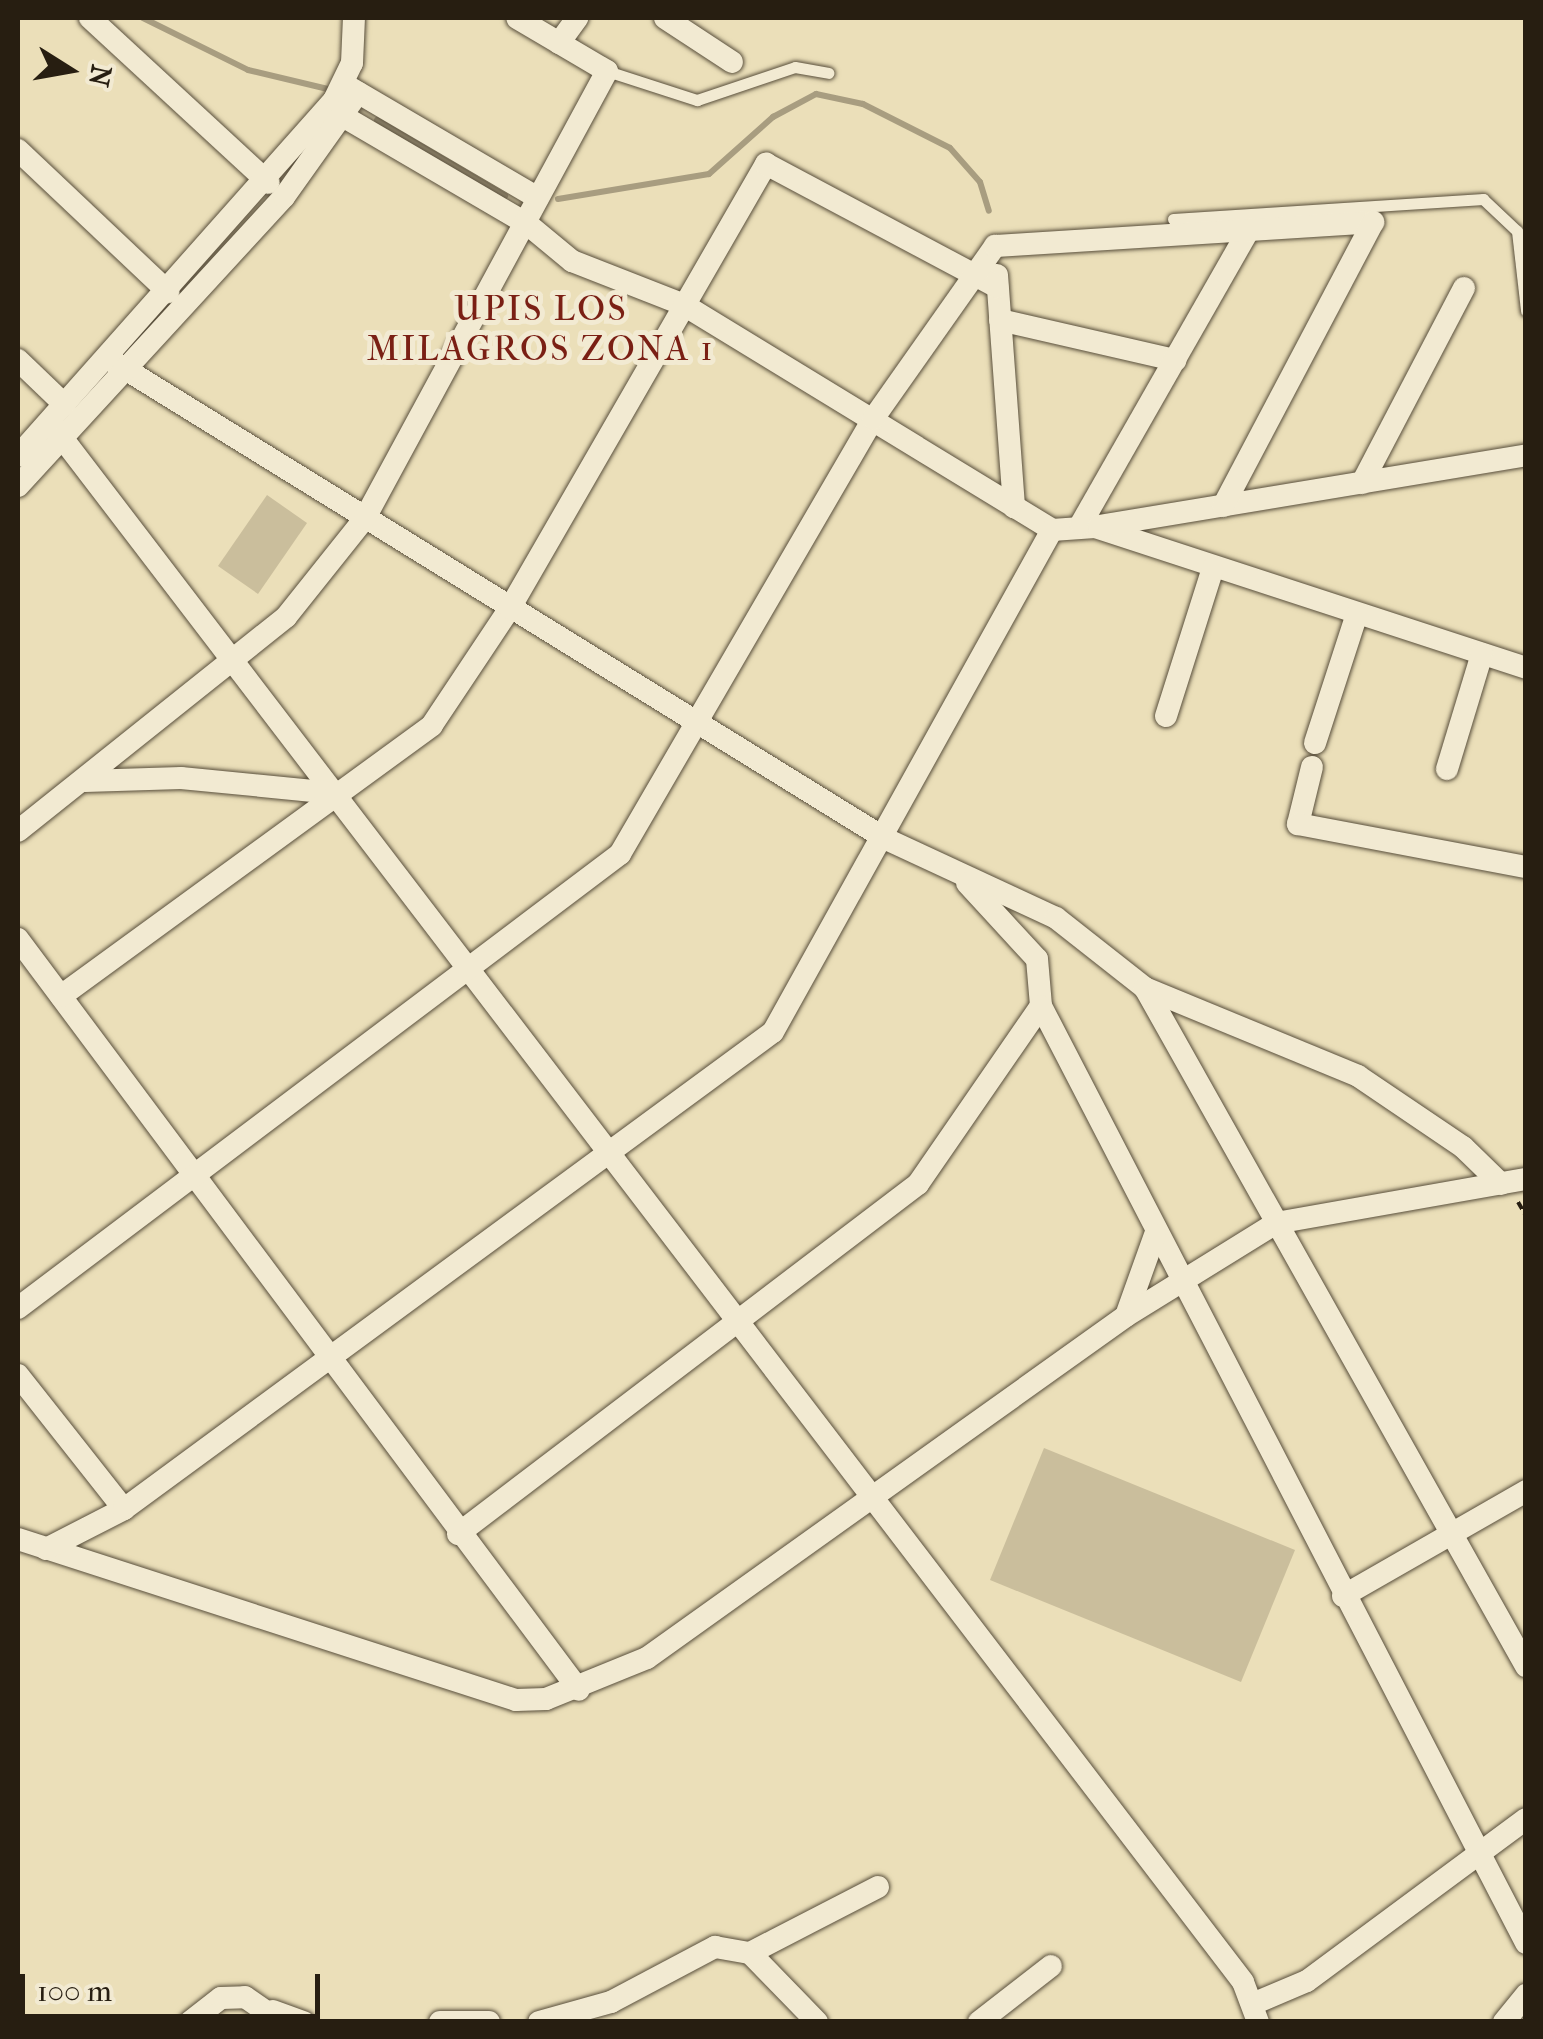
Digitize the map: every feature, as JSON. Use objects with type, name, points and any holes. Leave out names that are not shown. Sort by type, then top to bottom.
[{"type":"street","points":[[90,18],[269,183]]},
{"type":"street","points":[[18,456],[118,365],[346,118],[354,18]]},
{"type":"street","points":[[18,830],[85,781],[312,592],[365,518],[607,71],[517,18]]},
{"type":"street","points":[[559,43],[578,18]]},
{"type":"street","points":[[666,18],[732,62]]},
{"type":"street","points":[[18,486],[59,421],[118,365],[168,292],[351,89]]},
{"type":"street","points":[[351,89],[538,198]]},
{"type":"street","points":[[346,118],[526,223],[572,261],[684,305],[1052,530],[1526,456]]},
{"type":"street","points":[[18,150],[168,292]]},
{"type":"street","points":[[61,996],[432,725],[510,608],[766,164],[970,276],[998,286]]},
{"type":"street","points":[[18,1308],[620,854],[872,419],[995,246],[1373,222],[1223,506]]},
{"type":"street","points":[[1088,526],[1174,360],[1248,231]]},
{"type":"street","points":[[995,246],[1014,507]]},
{"type":"street","points":[[1362,483],[1464,288]]},
{"type":"street","points":[[1000,320],[1174,360]]},
{"type":"street","points":[[18,360],[229,660],[336,793],[607,1149],[732,1325],[1256,2012],[1389,1924],[1472,1851],[1526,1819]]},
{"type":"street","points":[[118,365],[886,839],[968,883],[1056,918],[1145,988],[1358,1076],[1501,1184]]},
{"type":"street","points":[[1088,526],[1526,668]]},
{"type":"street","points":[[46,1549],[124,1509],[327,1352],[773,1032],[886,839],[1052,530]]},
{"type":"street","points":[[1166,716],[1213,568]]},
{"type":"street","points":[[1357,614],[1313,755],[1298,824],[1526,867]]},
{"type":"street","points":[[1447,769],[1482,654]]},
{"type":"street","points":[[85,781],[181,778],[336,793]]},
{"type":"street","points":[[968,883],[1037,960],[1040,1006],[1472,1851],[1526,1943]]},
{"type":"street","points":[[18,939],[197,1175],[458,1534],[579,1690]]},
{"type":"street","points":[[1145,988],[1526,1666]]},
{"type":"street","points":[[458,1534],[931,1170],[1040,1006]]},
{"type":"street","points":[[18,1539],[516,1700],[579,1690],[648,1658],[870,1504],[1126,1316],[1276,1222],[1526,1179]]},
{"type":"street","points":[[1126,1316],[1155,1234]]},
{"type":"street","points":[[18,1375],[124,1509]]},
{"type":"street","points":[[1344,1596],[1526,1491]]},
{"type":"street","points":[[539,2022],[611,2002],[693,1954],[750,1953],[878,1887]]},
{"type":"street","points":[[750,1953],[817,2022]]},
{"type":"street","points":[[979,2022],[1051,1966]]},
{"type":"street","points":[[1504,2022],[1526,1995]]},
{"type":"street","points":[[190,2022],[222,1998],[246,1996],[277,2016],[304,2022]]},
{"type":"street","points":[[440,2022],[490,2022]]},
{"type":"lane","points":[[607,71],[697,100],[795,67],[828,73]]},
{"type":"lane","points":[[1173,218],[1483,199],[1516,231],[1526,310]]},
{"type":"shaded area","points":[[267,495],[307,523],[258,594],[218,566]]},
{"type":"shaded area","points":[[1044,1448],[1295,1550],[1241,1682],[990,1580]]},
{"type":"waterway","points":[[143,18],[248,70],[328,89]]},
{"type":"waterway","points":[[558,199],[709,174],[773,117],[816,94],[863,104],[950,148],[980,182],[989,211]]},
{"type":"waterway","points":[[377,120],[505,196]]},
{"type":"district","name":"UPIS LOS MILAGROS ZONA 1","points":[[541,329]]}]
